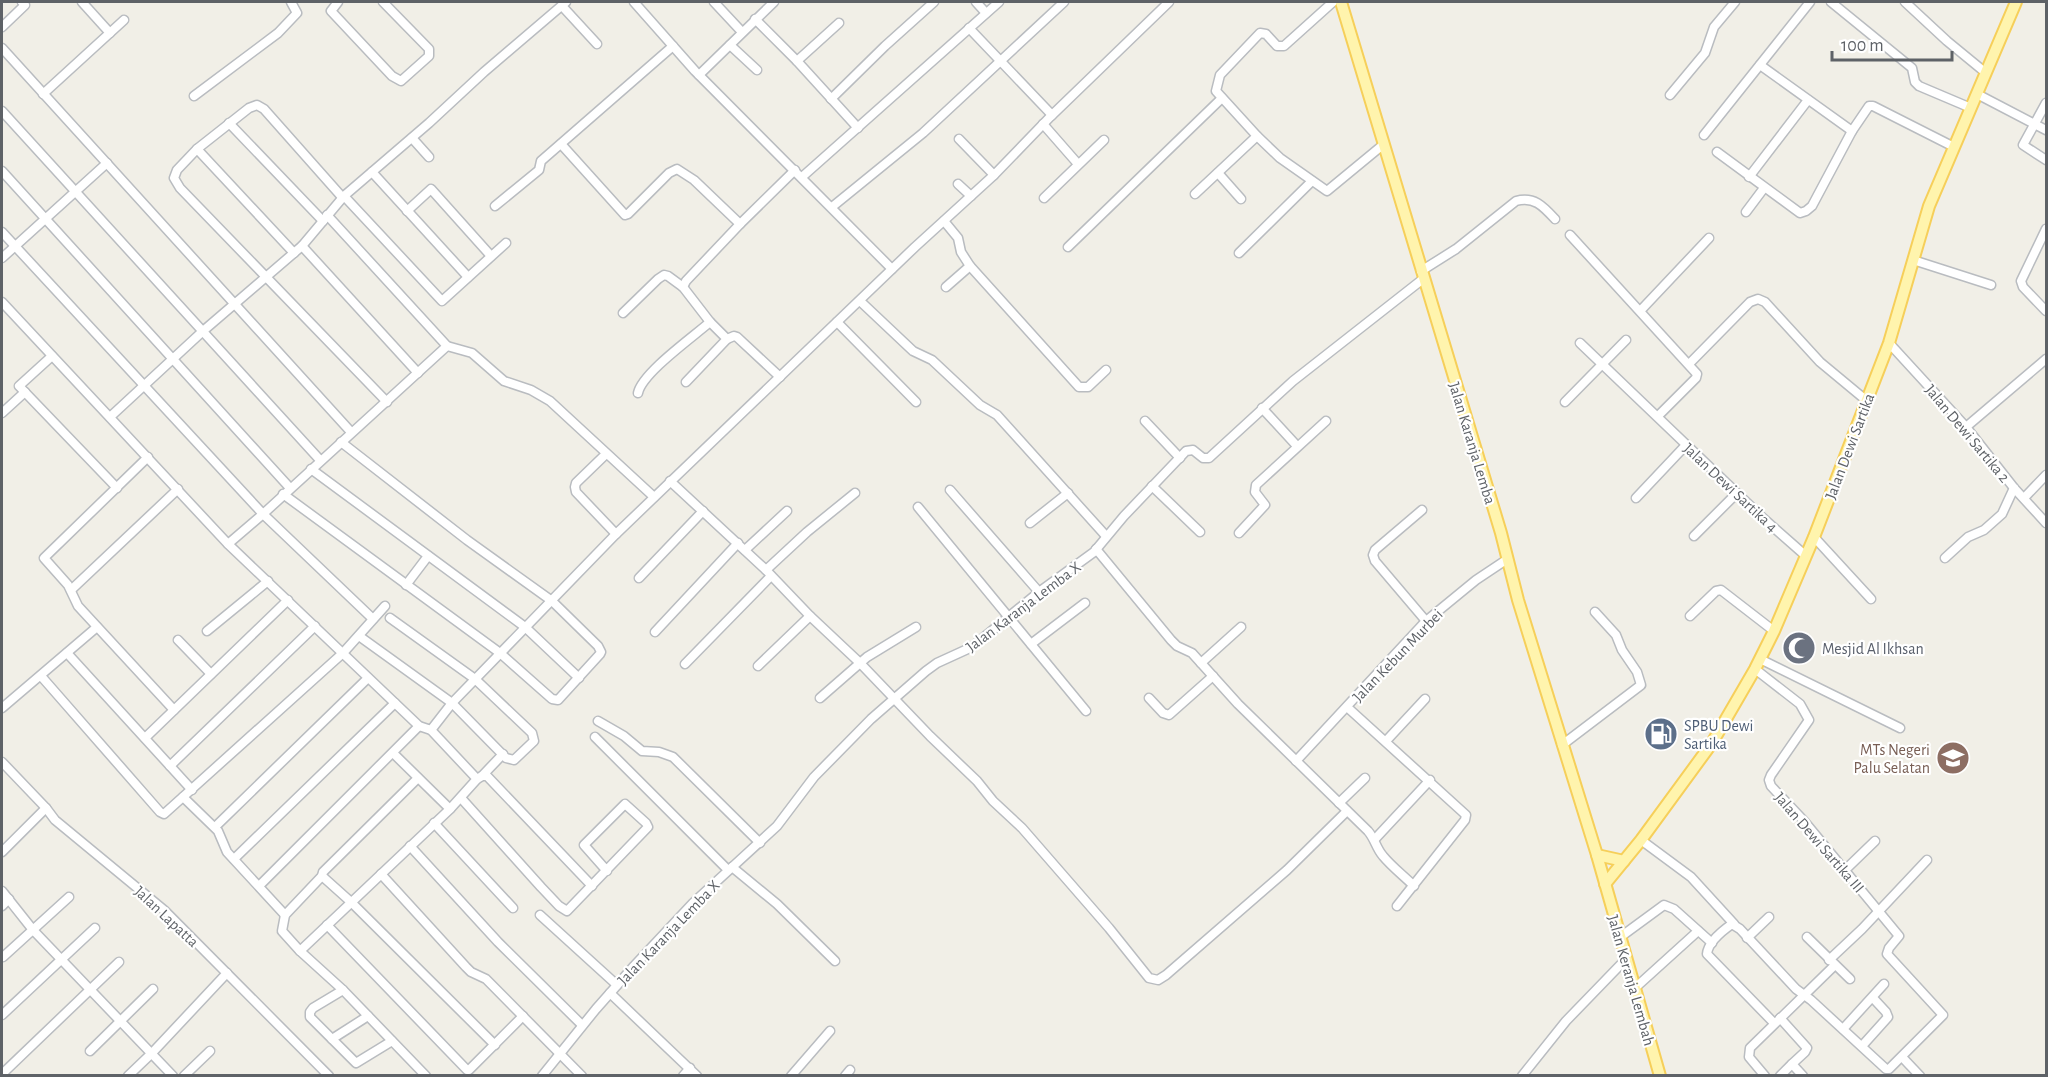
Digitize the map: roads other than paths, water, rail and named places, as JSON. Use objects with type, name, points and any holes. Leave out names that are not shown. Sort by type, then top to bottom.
[{"type":"main road","name":"Jalan Karanja Lemba","points":[[1341,2],[1501,533],[1506,560],[1605,884]]},
{"type":"main road","name":"Jalan Dewi Sartika","points":[[1605,884],[1641,840],[1712,744],[1758,664],[1774,631],[1814,537],[1889,342],[1929,206],[2016,2]]},
{"type":"main road","points":[[1597,855],[1624,861]]},
{"type":"main road","name":"Jalan Keranja Lembah","points":[[1605,884],[1660,1076]]},
{"type":"street","points":[[2,27],[26,5],[22,2]]},
{"type":"street","points":[[82,2],[110,33]]},
{"type":"street","points":[[194,96],[236,66],[287,24],[297,12],[291,2]]},
{"type":"street","points":[[338,2],[331,11],[392,76],[401,81],[429,56],[429,50],[383,2]]},
{"type":"street","points":[[634,2],[699,75],[892,269]]},
{"type":"street","points":[[714,2],[742,32]]},
{"type":"street","points":[[699,75],[774,2]]},
{"type":"street","points":[[831,99],[934,2]]},
{"type":"street","points":[[976,2],[986,13]]},
{"type":"street","points":[[683,287],[686,281],[740,224],[799,173],[858,128],[999,2]]},
{"type":"street","points":[[832,207],[923,133],[1064,2]]},
{"type":"street","points":[[432,730],[452,703],[616,534],[892,269],[994,175],[1052,115],[1170,2]]},
{"type":"street","points":[[1333,2],[1284,46],[1277,46],[1264,33],[1256,36],[1219,77],[1216,90],[1257,136],[1284,161],[1326,191],[1384,144]]},
{"type":"street","points":[[1670,95],[1707,51],[1714,27],[1735,2]]},
{"type":"street","points":[[1704,135],[1810,2]]},
{"type":"street","points":[[1831,2],[1912,68],[1915,82],[1919,86],[1971,108]]},
{"type":"street","points":[[1905,2],[1986,73]]},
{"type":"street","points":[[110,417],[203,331],[302,246],[343,197],[564,4],[597,44]]},
{"type":"street","points":[[43,94],[124,20]]},
{"type":"street","points":[[755,20],[797,61],[858,128]]},
{"type":"street","points":[[797,61],[839,23]]},
{"type":"street","points":[[969,28],[1052,115]]},
{"type":"street","points":[[730,45],[757,70]]},
{"type":"street","points":[[495,206],[539,170],[541,161],[673,46]]},
{"type":"street","points":[[2,48],[351,432]]},
{"type":"street","points":[[1760,65],[1852,131]]},
{"type":"street","points":[[1977,94],[2046,130]]},
{"type":"street","points":[[1068,247],[1222,99]]},
{"type":"street","points":[[1749,177],[1808,100]]},
{"type":"street","points":[[2046,103],[2023,146],[2046,159]]},
{"type":"street","points":[[387,402],[180,188],[174,178],[177,170],[197,149],[249,108],[257,105],[264,109],[343,197],[442,301],[506,243]]},
{"type":"street","points":[[1717,152],[1798,212],[1806,212],[1812,206],[1852,131],[1870,105],[1954,147]]},
{"type":"street","points":[[2,111],[320,460]]},
{"type":"street","points":[[229,123],[325,218],[447,346],[469,351],[504,381],[531,390],[550,401],[654,497]]},
{"type":"street","points":[[1043,124],[1078,164]]},
{"type":"street","points":[[1195,194],[1257,136]]},
{"type":"street","points":[[412,138],[429,157]]},
{"type":"street","points":[[959,139],[994,175]]},
{"type":"street","points":[[1044,198],[1104,140]]},
{"type":"street","points":[[561,144],[625,214],[628,214],[669,173],[679,169],[694,180],[740,224]]},
{"type":"street","points":[[197,149],[294,253]]},
{"type":"street","points":[[2,258],[107,164]]},
{"type":"street","points":[[2,171],[173,359],[286,491],[406,585],[500,653],[554,701],[558,700],[600,654],[600,650],[552,601],[467,540],[341,442]]},
{"type":"street","points":[[372,172],[468,277]]},
{"type":"street","points":[[1218,173],[1241,199]]},
{"type":"street","points":[[1239,253],[1312,181]]},
{"type":"street","points":[[958,184],[971,196]]},
{"type":"street","points":[[1746,212],[1764,188]]},
{"type":"street","points":[[407,211],[431,189],[491,256]]},
{"type":"street","points":[[1145,421],[1180,458],[1190,450],[1204,459],[1209,458],[1293,381],[1511,203],[1519,200],[1534,201],[1543,206],[1555,219]]},
{"type":"street","points":[[944,221],[957,236],[961,252],[970,266],[1079,387],[1088,387],[1106,370]]},
{"type":"street","points":[[2046,229],[2043,246],[2021,281],[2023,287],[2046,311]]},
{"type":"street","points":[[2,232],[262,514],[373,619]]},
{"type":"street","points":[[1570,235],[1641,310],[1697,374],[1658,416]]},
{"type":"street","points":[[1641,310],[1709,238]]},
{"type":"street","points":[[302,246],[418,373]]},
{"type":"street","points":[[1913,260],[1991,285]]},
{"type":"street","points":[[946,287],[970,266]]},
{"type":"street","points":[[623,313],[664,275],[674,279],[683,287],[710,322],[727,339]]},
{"type":"street","points":[[1689,364],[1750,302],[1758,299],[1765,302],[1820,362],[1867,401]]},
{"type":"street","points":[[860,301],[917,354],[932,360],[980,405],[997,415],[1106,536]]},
{"type":"street","points":[[2,302],[228,544],[419,726],[432,730],[480,777]]},
{"type":"street","points":[[638,393],[648,376],[710,322]]},
{"type":"street","points":[[837,322],[916,402]]},
{"type":"street","points":[[686,382],[731,336],[737,337],[780,377]]},
{"type":"street","points":[[1565,402],[1626,340]]},
{"type":"street","name":"Jalan Dewi Sartika 4","points":[[1580,342],[1686,445],[1806,556]]},
{"type":"street","name":"Jalan Dewi Sartika 2","points":[[1889,342],[1966,427],[2014,489],[2046,523]]},
{"type":"street","points":[[228,544],[447,346]]},
{"type":"street","points":[[52,356],[19,385],[117,488]]},
{"type":"street","points":[[1966,427],[2046,359]]},
{"type":"street","points":[[2,413],[25,392]]},
{"type":"street","points":[[1262,408],[1297,446]]},
{"type":"street","points":[[1239,533],[1265,505],[1255,492],[1256,485],[1326,421]]},
{"type":"street","points":[[1636,498],[1686,445]]},
{"type":"street","points":[[606,454],[574,487],[576,492],[616,534]]},
{"type":"street","points":[[148,457],[44,558],[65,580],[78,606],[174,710]]},
{"type":"street","name":"Jalan Karanja Lemba X","points":[[542,1076],[617,985],[693,903],[760,843],[788,813],[808,783],[826,763],[893,697],[937,663],[972,646],[1096,549],[1180,458]]},
{"type":"street","points":[[311,469],[525,627],[579,678]]},
{"type":"street","points":[[2024,498],[2046,475]]},
{"type":"street","points":[[670,481],[769,573],[1022,828],[1109,928],[1142,971],[1153,980],[1166,975],[1208,939],[1287,870],[1347,811]]},
{"type":"street","points":[[1152,486],[1200,532]]},
{"type":"street","points":[[70,590],[178,489]]},
{"type":"street","points":[[1945,558],[1968,537],[1984,530],[2002,514],[2014,489]]},
{"type":"street","points":[[950,490],[1039,592]]},
{"type":"street","points":[[685,664],[807,532],[855,492]]},
{"type":"street","points":[[1030,524],[1068,493]]},
{"type":"street","points":[[1694,536],[1737,493]]},
{"type":"street","points":[[918,507],[1086,711]]},
{"type":"street","points":[[745,550],[787,510]]},
{"type":"street","points":[[1422,510],[1375,550],[1373,555],[1375,561],[1426,621]]},
{"type":"street","points":[[639,578],[703,511]]},
{"type":"street","points":[[1814,537],[1871,599]]},
{"type":"street","points":[[654,632],[738,543]]},
{"type":"street","points":[[1096,549],[1171,640],[1177,646],[1192,653],[1375,839],[1380,853],[1414,886]]},
{"type":"street","points":[[406,585],[428,556]]},
{"type":"street","name":"Jalan Kebun Murbei","points":[[1296,760],[1426,621],[1479,578],[1506,560]]},
{"type":"street","points":[[207,631],[268,581]]},
{"type":"street","points":[[1690,616],[1716,591],[1721,590],[1774,631]]},
{"type":"street","points":[[145,738],[288,600]]},
{"type":"street","points":[[1030,644],[1085,603]]},
{"type":"street","points":[[40,676],[160,812],[165,813],[343,653],[385,606]]},
{"type":"street","points":[[1563,745],[1634,693],[1642,683],[1622,650],[1616,635],[1595,612]]},
{"type":"street","points":[[758,666],[810,616]]},
{"type":"street","points":[[358,636],[452,703],[503,754],[514,760],[534,741],[534,736],[475,679],[390,618]]},
{"type":"street","points":[[170,766],[315,626]]},
{"type":"street","points":[[2,708],[97,627]]},
{"type":"street","points":[[820,698],[860,663],[916,627]]},
{"type":"street","points":[[1201,663],[1241,627]]},
{"type":"street","points":[[178,640],[211,674]]},
{"type":"street","points":[[67,653],[192,790]]},
{"type":"street","points":[[1758,664],[1900,728]]},
{"type":"street","name":"Jalan Dewi Sartika III","points":[[1758,664],[1800,704],[1809,720],[1771,775],[1769,780],[1771,786],[1804,821],[1899,936],[1887,954],[1943,1015],[1902,1057]]},
{"type":"street","points":[[1149,698],[1169,715],[1213,676]]},
{"type":"street","points":[[215,827],[368,678]]},
{"type":"street","points":[[1386,741],[1425,699]]},
{"type":"street","points":[[234,859],[395,703]]},
{"type":"street","points":[[1347,707],[1430,780],[1464,812],[1466,818],[1397,906]]},
{"type":"street","points":[[598,721],[624,736],[642,751],[659,752],[673,758],[760,843]]},
{"type":"street","points":[[260,886],[419,726]]},
{"type":"street","points":[[595,737],[730,869],[777,904],[835,961]]},
{"type":"street","points":[[393,753],[450,809]]},
{"type":"street","points":[[300,951],[450,809],[503,754]]},
{"type":"street","name":"Jalan Lapatta","points":[[2,762],[65,829],[157,904],[329,1076]]},
{"type":"street","points":[[480,777],[487,776],[592,886]]},
{"type":"street","points":[[418,778],[323,872],[322,876],[285,915],[282,931],[300,951],[344,990],[426,1076]]},
{"type":"street","points":[[1339,803],[1365,778]]},
{"type":"street","points":[[1375,839],[1430,780]]},
{"type":"street","points":[[183,797],[215,827],[225,848],[285,915]]},
{"type":"street","points":[[461,798],[563,909],[568,910],[607,871],[648,827],[625,804],[584,845],[607,871]]},
{"type":"street","points":[[2,852],[46,808]]},
{"type":"street","points":[[434,823],[513,908]]},
{"type":"street","points":[[1641,840],[1691,877],[1804,995],[1886,1069],[1902,1057],[1920,1076]]},
{"type":"street","points":[[1845,870],[1875,841]]},
{"type":"street","points":[[410,846],[498,942],[582,1025]]},
{"type":"street","points":[[1766,1076],[1749,1057],[1748,1051],[1804,995],[1878,910],[1927,860]]},
{"type":"street","points":[[381,874],[466,967],[471,972],[486,978],[582,1076]]},
{"type":"street","points":[[322,876],[495,1045]]},
{"type":"street","points":[[2,891],[33,930],[173,1076]]},
{"type":"street","points":[[3,957],[69,897]]},
{"type":"street","points":[[2,906],[9,899]]},
{"type":"street","points":[[1619,938],[1664,905],[1674,909],[1712,942]]},
{"type":"street","points":[[540,915],[617,985]]},
{"type":"street","points":[[1747,938],[1769,917]]},
{"type":"street","points":[[1734,924],[1712,942],[1707,950],[1708,956],[1807,1047],[1805,1052],[1780,1076]]},
{"type":"street","points":[[327,925],[467,1070],[523,1016]]},
{"type":"street","points":[[2,1015],[95,927]]},
{"type":"street","points":[[1635,988],[1698,931]]},
{"type":"street","points":[[1807,937],[1850,980]]},
{"type":"street","points":[[1522,1076],[1566,1021],[1626,959]]},
{"type":"street","points":[[2,1074],[118,962]]},
{"type":"street","points":[[128,1076],[227,973]]},
{"type":"street","points":[[1843,1029],[1884,984]]},
{"type":"street","points":[[90,1051],[153,989]]},
{"type":"street","points":[[344,990],[314,1008],[309,1014],[332,1040],[356,1063],[392,1041]]},
{"type":"street","points":[[610,993],[698,1076]]},
{"type":"street","points":[[1862,1046],[1888,1017],[1873,998]]},
{"type":"street","points":[[332,1040],[368,1016]]},
{"type":"street","points":[[791,1076],[830,1031]]},
{"type":"street","points":[[184,1076],[210,1051]]},
{"type":"street","points":[[1792,1064],[1803,1076]]},
{"type":"street","points":[[683,1076],[690,1068]]},
{"type":"place","name":"Mesjid Al Ikhsan","points":[[1799,648]]},
{"type":"place","name":"SPBU Dewi Sartika","points":[[1661,734]]},
{"type":"place","name":"MTs Negeri Palu Selatan","points":[[1953,758]]}]
